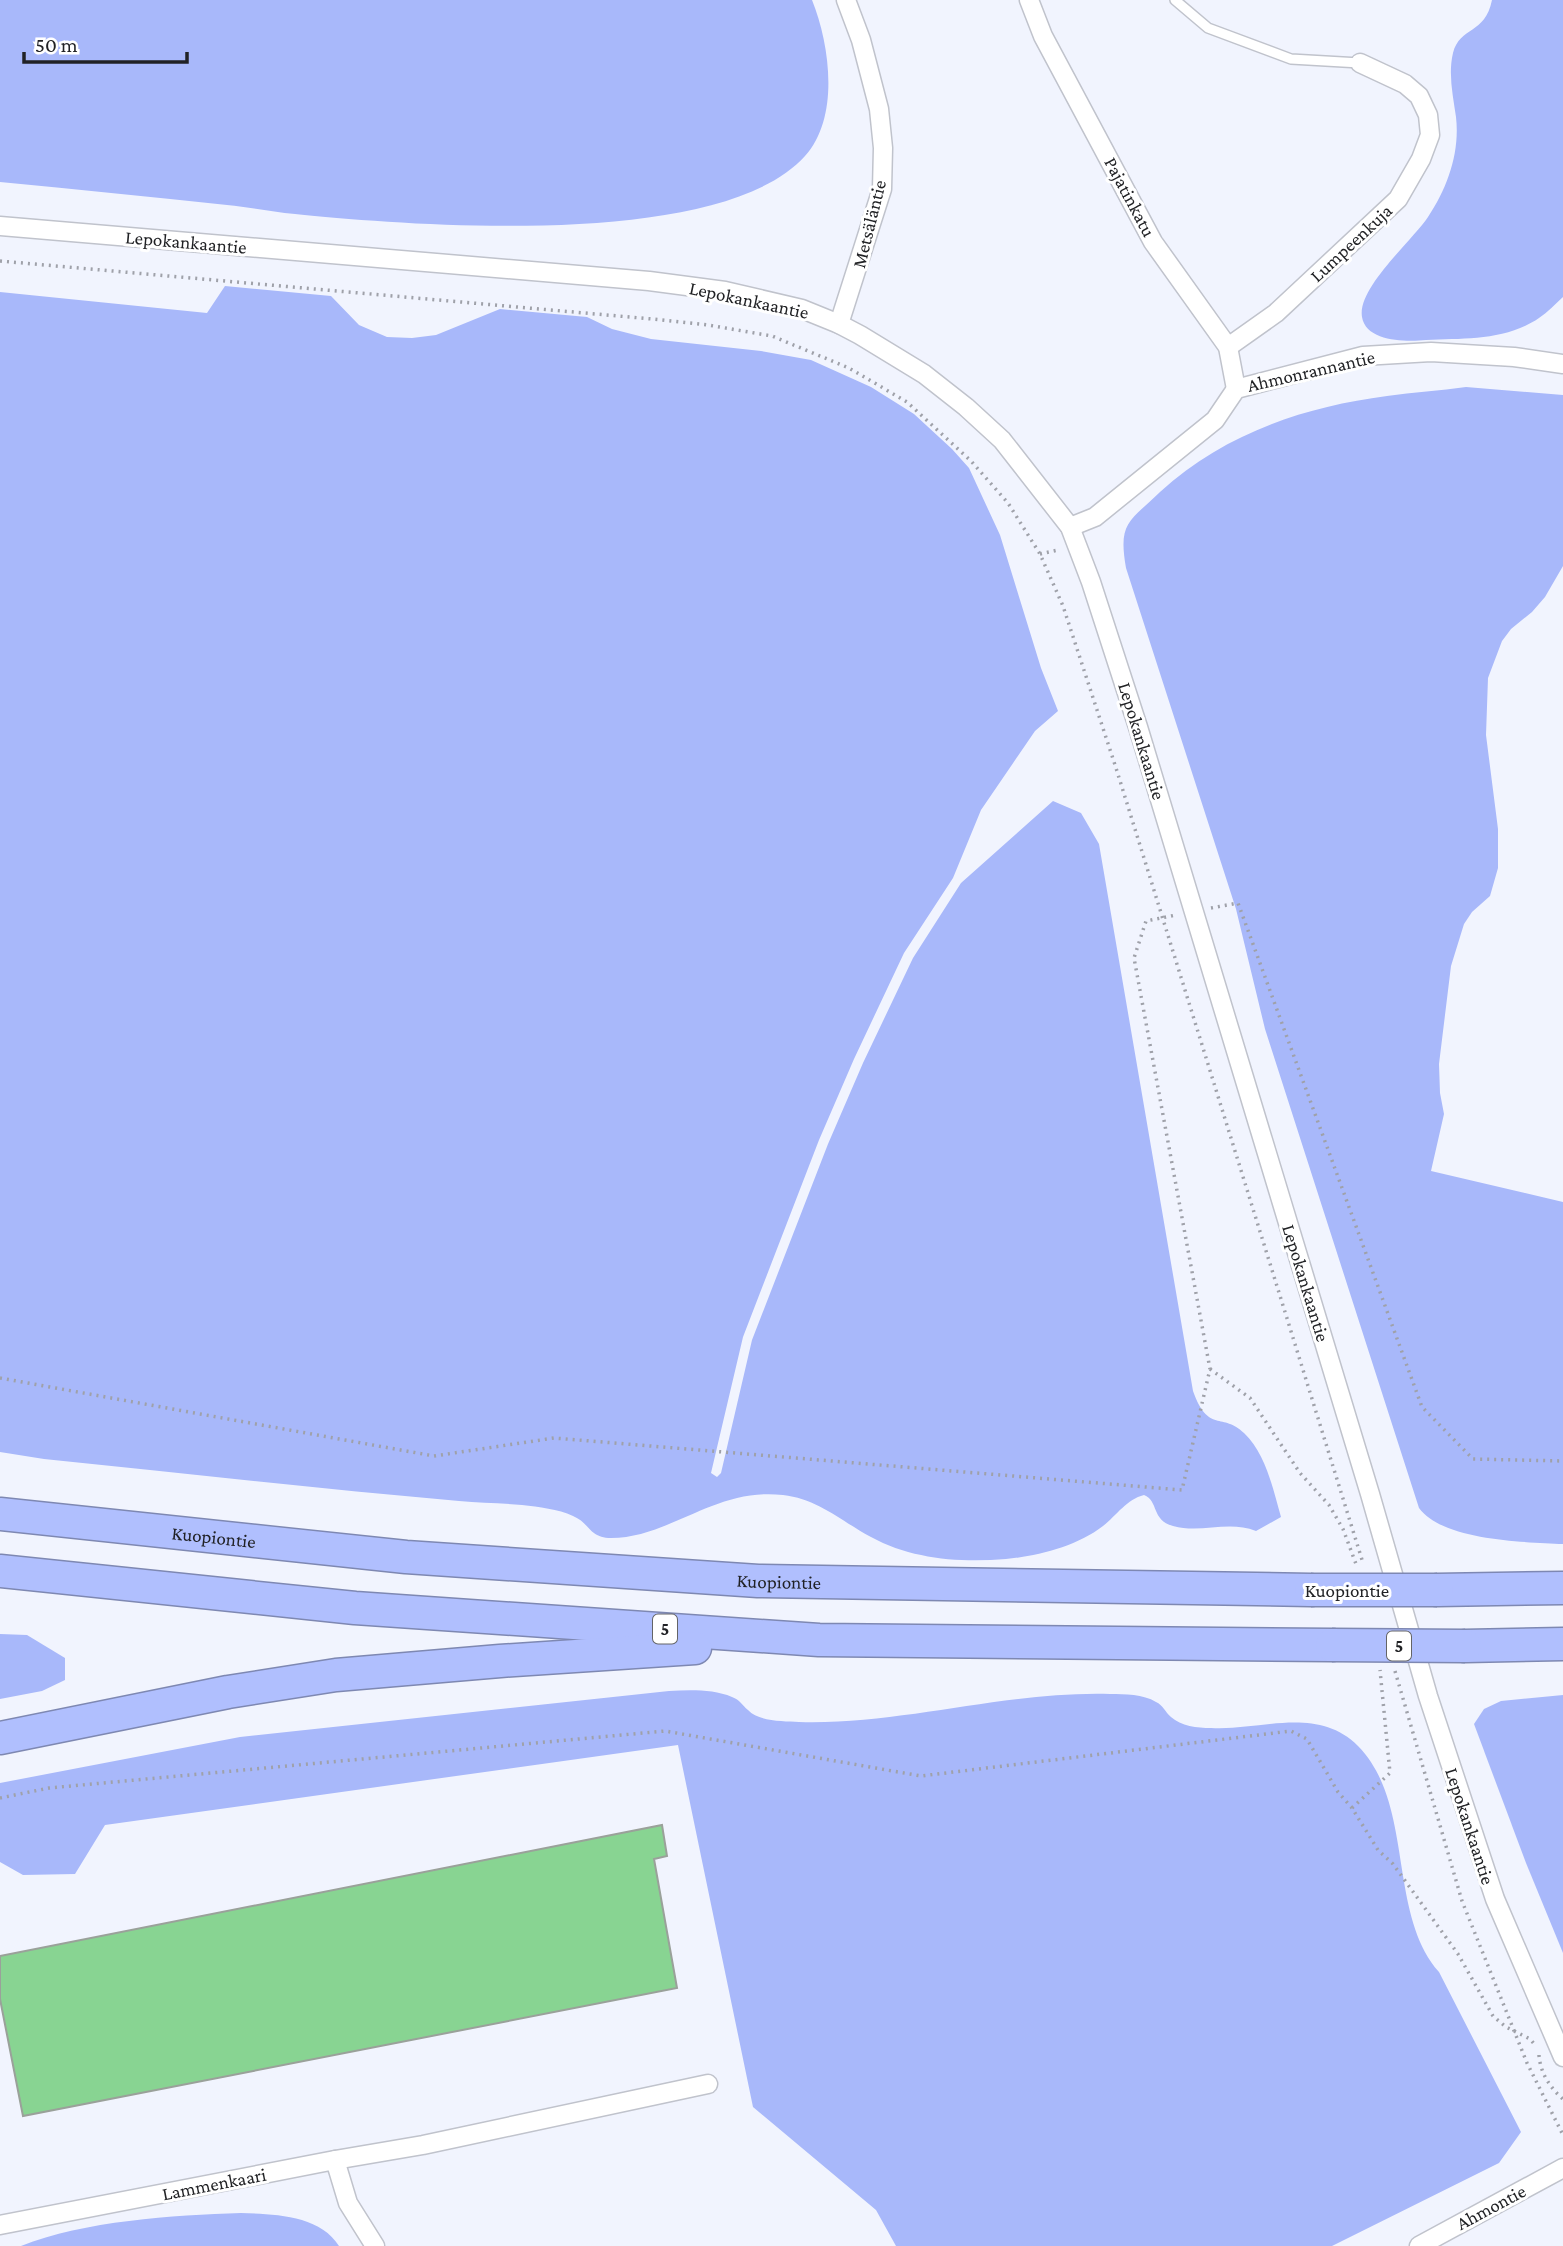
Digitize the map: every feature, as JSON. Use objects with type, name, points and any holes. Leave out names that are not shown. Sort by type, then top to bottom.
[{"type":"highway","name":"Kuopiontie","points":[[0,1514],[406,1557],[758,1581],[1311,1590],[1563,1588]]},
{"type":"highway","name":"5","points":[[0,1572],[355,1608],[819,1640],[1332,1646],[1563,1644]]},
{"type":"highway","points":[[0,1738],[228,1692],[337,1675],[500,1661],[819,1640]]},
{"type":"street","name":"Metsäläntie","points":[[839,324],[882,189],[883,149],[879,109],[861,40],[846,0]]},
{"type":"street","name":"Pajatinkatu","points":[[1029,0],[1043,36],[1153,242],[1228,347],[1236,389]]},
{"type":"street","name":"Lumpeenkuja","points":[[1228,347],[1276,313],[1398,199],[1421,159],[1430,135],[1428,115],[1419,96],[1405,84],[1360,62]]},
{"type":"street","name":"Lepokankaantie","points":[[0,226],[649,281],[726,291],[802,309],[839,324],[924,374],[1002,440],[1070,527],[1091,582],[1142,740],[1370,1494],[1428,1696],[1495,1899],[1563,2057]]},
{"type":"street","name":"Ahmonrannantie","points":[[1070,527],[1096,517],[1215,420],[1236,389],[1363,356],[1431,352],[1514,357],[1563,364]]},
{"type":"street","name":"Lammenkaari","points":[[0,2225],[423,2145],[708,2084]]},
{"type":"street","points":[[335,2160],[348,2203],[375,2246]]},
{"type":"street","name":"Ahmontie","points":[[1419,2246],[1563,2168]]},
{"type":"lane","points":[[1175,0],[1208,28],[1291,59],[1360,62]]},
{"type":"path","points":[[0,261],[708,324],[772,336],[849,368],[907,402],[971,461],[1008,503],[1040,554],[1063,606],[1167,931],[1366,1575]]},
{"type":"path","points":[[0,1378],[434,1456],[554,1438],[1182,1490],[1210,1369]]},
{"type":"path","points":[[1393,1666],[1462,1901],[1527,2063],[1563,2135]]},
{"type":"path","points":[[0,1798],[62,1786],[665,1731],[921,1776],[1291,1731],[1307,1739],[1338,1792],[1352,1808],[1378,1850],[1393,1864],[1458,1954],[1493,2015],[1530,2039],[1539,2049],[1540,2065],[1548,2081],[1563,2099]]},
{"type":"shaded area","points":[[0,0],[812,0],[827,59],[827,101],[816,140],[805,156],[764,186],[706,206],[638,219],[563,225],[413,223],[295,214],[0,182]]},
{"type":"shaded area","points":[[1492,0],[1563,0],[1563,297],[1539,318],[1499,335],[1409,341],[1388,339],[1379,336],[1365,325],[1362,317],[1363,305],[1376,279],[1428,217],[1447,181],[1457,130],[1451,77],[1453,53],[1461,38],[1484,19]]},
{"type":"shaded area","points":[[225,286],[331,296],[359,325],[387,337],[436,335],[500,309],[587,317],[612,329],[651,339],[761,351],[811,360],[871,387],[914,414],[969,468],[1000,535],[1041,668],[1058,711],[1035,731],[981,810],[953,878],[904,953],[854,1059],[819,1140],[743,1337],[711,1473],[717,1477],[721,1473],[752,1340],[828,1144],[913,958],[961,883],[1053,801],[1081,813],[1099,844],[1193,1391],[1204,1413],[1210,1418],[1236,1427],[1252,1441],[1268,1472],[1281,1517],[1256,1531],[1235,1527],[1183,1528],[1161,1519],[1152,1502],[1144,1495],[1127,1504],[1093,1533],[1057,1549],[1006,1559],[954,1560],[919,1555],[886,1544],[818,1506],[783,1495],[736,1498],[653,1530],[633,1536],[611,1538],[598,1536],[579,1519],[567,1514],[514,1504],[303,1486],[0,1452],[0,292],[207,313]]},
{"type":"shaded area","points":[[1466,387],[1563,395],[1563,566],[1545,597],[1502,641],[1488,678],[1486,735],[1498,829],[1498,868],[1490,896],[1472,912],[1464,924],[1451,966],[1439,1064],[1444,1114],[1431,1171],[1563,1202],[1563,1544],[1486,1538],[1465,1533],[1431,1519],[1419,1508],[1265,1029],[1236,909],[1126,568],[1124,553],[1125,532],[1140,510],[1184,472],[1237,439],[1266,426],[1325,407],[1387,396]]},
{"type":"shaded area","points":[[0,1634],[27,1635],[65,1658],[65,1680],[42,1691],[0,1699]]},
{"type":"shaded area","points":[[693,1690],[725,1694],[735,1698],[758,1717],[799,1722],[877,1718],[1071,1694],[1128,1694],[1151,1699],[1175,1720],[1195,1727],[1230,1728],[1306,1723],[1325,1726],[1342,1734],[1358,1746],[1376,1770],[1395,1827],[1412,1920],[1423,1948],[1439,1972],[1521,2132],[1499,2163],[1332,2246],[896,2246],[876,2210],[753,2107],[678,1745],[105,1825],[75,1874],[23,1875],[0,1862],[0,1783],[240,1737]]},
{"type":"shaded area","points":[[1563,1695],[1563,1953],[1474,1724],[1484,1709],[1501,1701]]},
{"type":"shaded area","points":[[268,2214],[308,2222],[331,2236],[339,2246],[21,2246],[46,2237],[100,2225],[187,2215]]},
{"type":"building","points":[[662,1825],[667,1856],[654,1859],[677,1988],[23,2116],[0,1999],[0,1956]]}]
